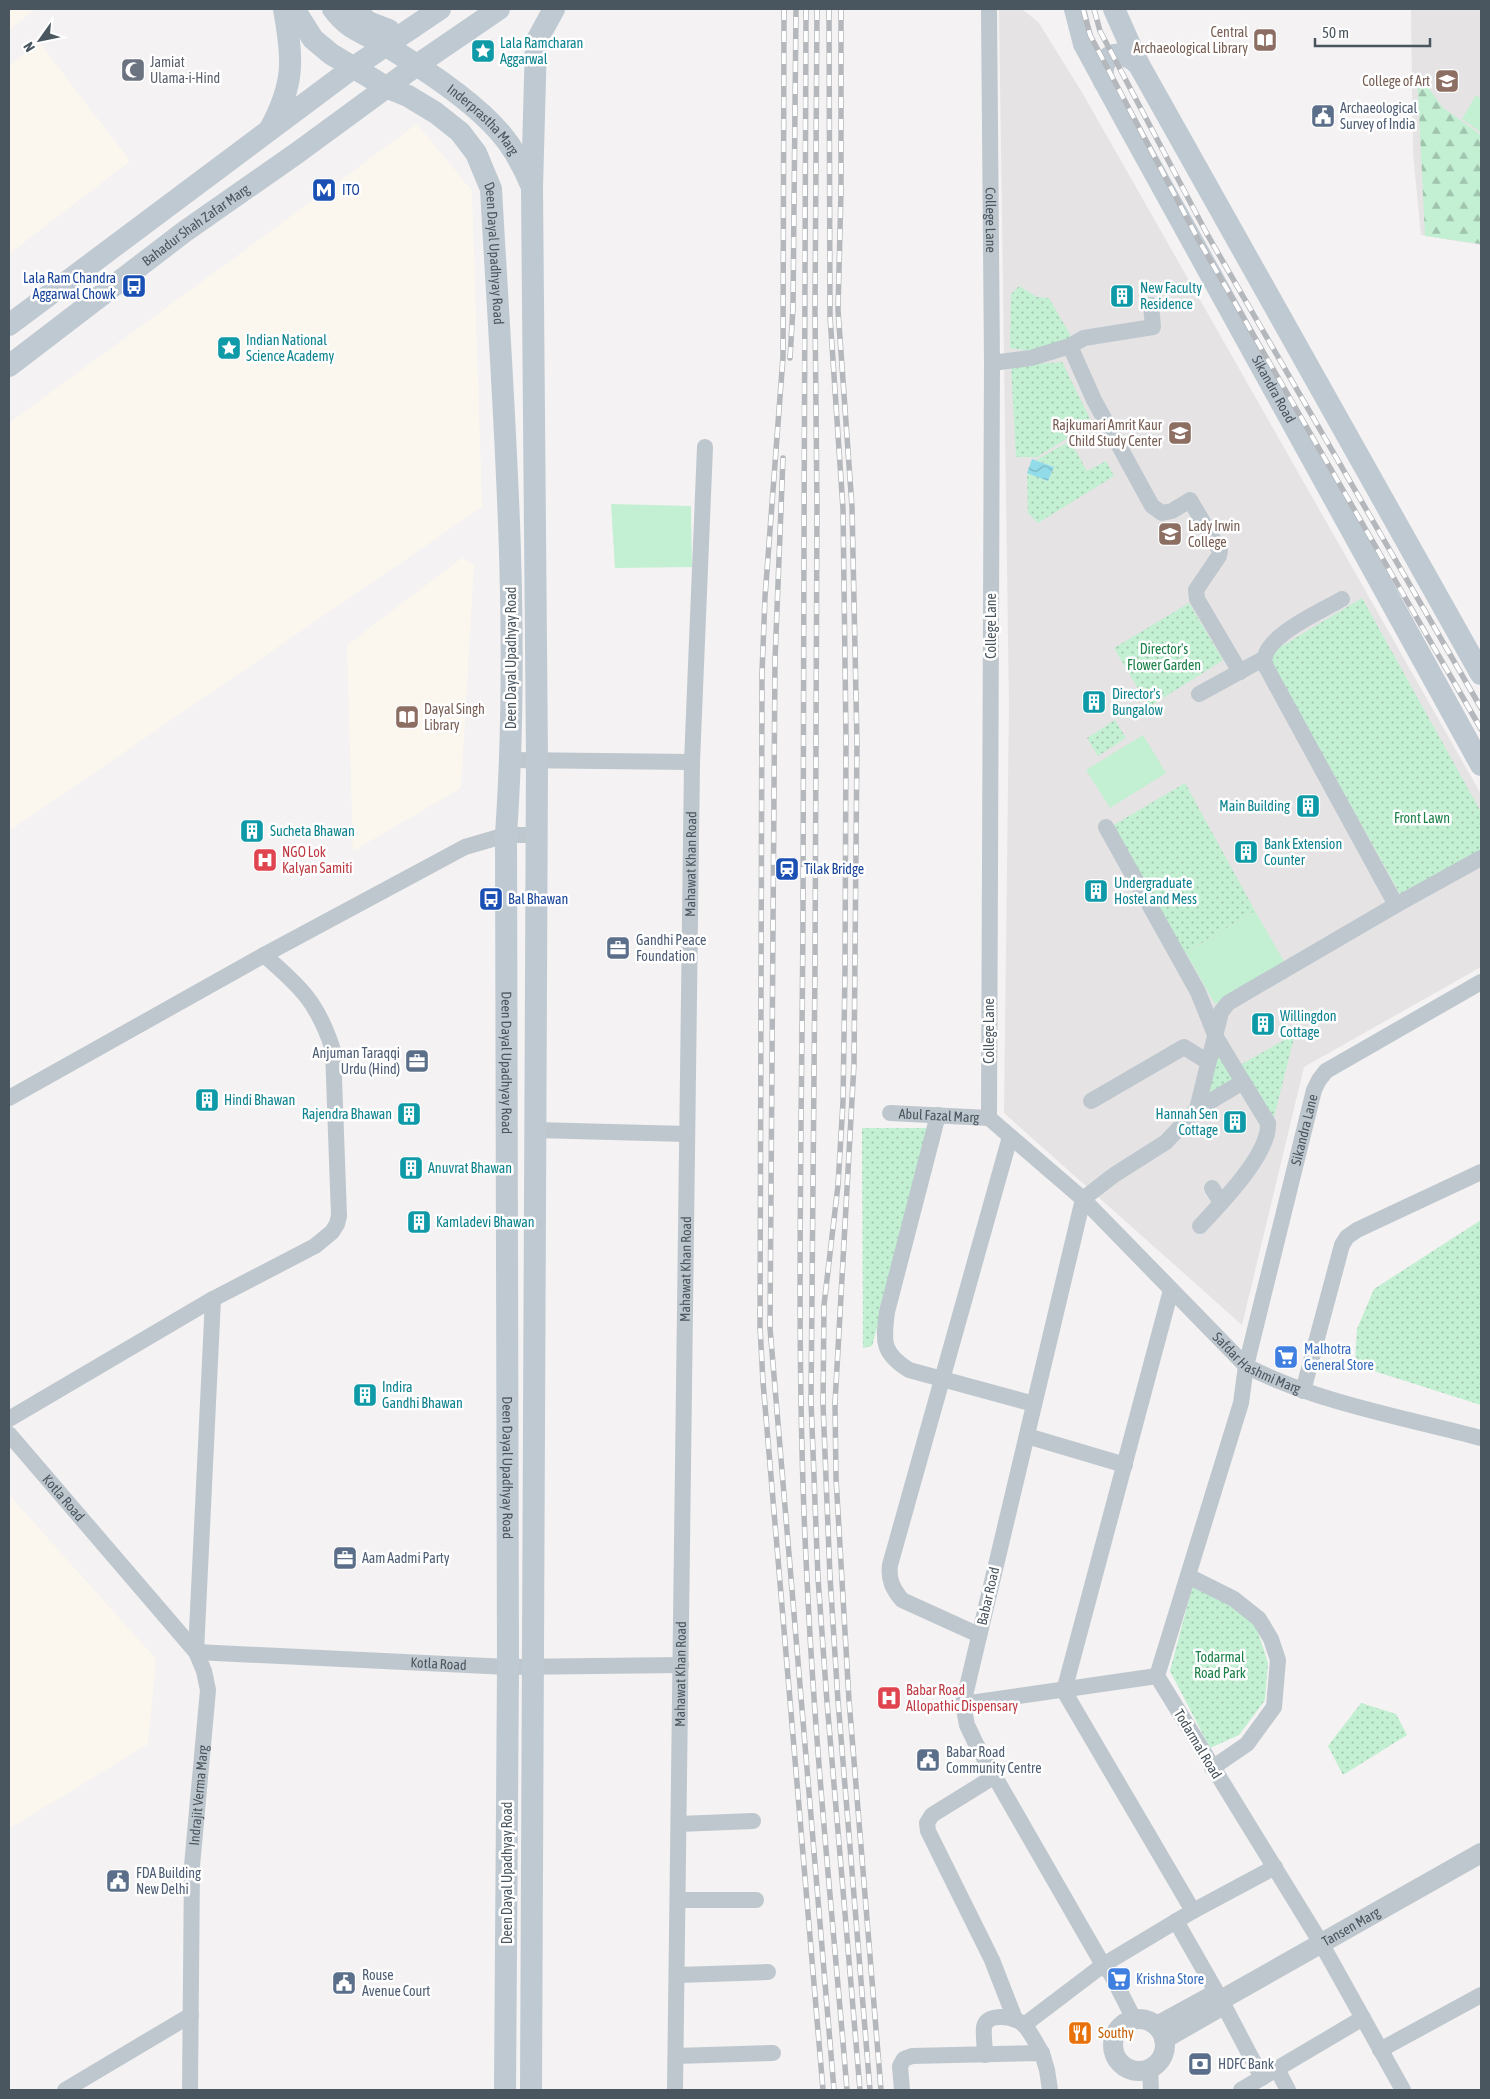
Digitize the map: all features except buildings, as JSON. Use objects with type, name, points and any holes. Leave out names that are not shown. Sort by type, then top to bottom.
[{"type":"main road","points":[[268,132],[280,109],[291,73],[284,9]]},
{"type":"main road","name":"Deen Dayal Upadhyay Road","points":[[294,9],[313,38],[331,54],[386,87],[408,96],[436,112],[460,132],[476,153],[491,189],[510,514],[511,760],[506,835],[508,1667],[505,2090]]},
{"type":"main road","name":"Inderprastha Marg","points":[[332,9],[353,29],[386,45],[449,87],[491,124],[509,143],[522,165],[532,188]]},
{"type":"main road","points":[[354,9],[368,22],[388,30],[405,32]]},
{"type":"main road","points":[[9,325],[354,67],[440,9]]},
{"type":"main road","points":[[417,65],[498,9]]},
{"type":"main road","name":"Deen Dayal Upadhyay Road","points":[[531,2090],[537,760],[532,188],[536,42],[554,9]]},
{"type":"main road","points":[[1058,9],[1084,44]]},
{"type":"main road","name":"Sikandra Road","points":[[1075,9],[1084,44],[1481,765]]},
{"type":"main road","points":[[1114,9],[1126,40],[1139,64],[1481,674]]},
{"type":"main road","points":[[1104,81],[1102,72],[1108,58],[1123,54],[1131,57],[1139,64]]},
{"type":"main road","name":"Bahadur Shah Zafar Marg","points":[[9,366],[184,232],[297,154],[417,65]]},
{"type":"street","name":"College Lane","points":[[989,9],[992,362],[989,1118]]},
{"type":"street","points":[[992,362],[1031,358],[1070,346],[1084,338],[1153,327],[1152,305]]},
{"type":"street","points":[[1070,346],[1094,400],[1152,506],[1162,513],[1172,511],[1190,500],[1220,551],[1219,556],[1196,590],[1197,599],[1240,672]]},
{"type":"street","name":"Mahawat Khan Road","points":[[675,2090],[692,762],[705,447]]},
{"type":"street","points":[[1199,694],[1263,658],[1269,644],[1280,635],[1342,599]]},
{"type":"street","points":[[1263,658],[1279,704],[1365,860],[1396,905]]},
{"type":"street","points":[[511,760],[692,762]]},
{"type":"street","points":[[1106,827],[1198,992],[1216,1037],[1268,1123],[1268,1130],[1257,1157],[1237,1185],[1200,1226]]},
{"type":"street","points":[[9,1098],[264,955],[465,847],[506,835],[536,834]]},
{"type":"street","points":[[1197,1109],[1221,1012],[1228,1003],[1481,858]]},
{"type":"street","points":[[9,1420],[212,1299],[315,1246],[332,1232],[337,1224],[339,1216],[333,1050],[325,1025],[308,997],[264,955]]},
{"type":"street","name":"Sikandra Lane","points":[[1246,1366],[1314,1090],[1319,1080],[1326,1071],[1481,982]]},
{"type":"street","points":[[1090,1101],[1184,1047],[1208,1062]]},
{"type":"street","points":[[989,1118],[1083,1199],[1114,1175],[1166,1142],[1197,1109],[1243,1082]]},
{"type":"street","name":"Abul Fazal Marg","points":[[890,1113],[989,1118]]},
{"type":"street","points":[[938,1115],[887,1312],[884,1331],[888,1352],[895,1361],[909,1370],[1034,1404]]},
{"type":"street","points":[[535,1130],[687,1134]]},
{"type":"street","points":[[979,1635],[902,1600],[894,1590],[889,1577],[1010,1136]]},
{"type":"street","points":[[1303,1391],[1342,1245],[1347,1237],[1357,1230],[1481,1172]]},
{"type":"street","points":[[1212,1188],[1221,1203]]},
{"type":"street","name":"Safdar Hashmi Marg","points":[[1083,1199],[1246,1366],[1273,1380],[1303,1391],[1481,1438]]},
{"type":"street","name":"Babar Road","points":[[962,1704],[1083,1199]]},
{"type":"street","points":[[1171,1290],[1064,1691],[1192,1911]]},
{"type":"street","points":[[196,1652],[212,1299]]},
{"type":"street","points":[[1130,2021],[1104,1979],[1103,1965],[967,1724],[962,1704],[1064,1691],[1157,1676],[1241,1403],[1246,1366]]},
{"type":"street","name":"Kotla Road","points":[[9,1434],[196,1652],[508,1667],[681,1666]]},
{"type":"street","points":[[1027,1436],[1125,1465]]},
{"type":"street","points":[[1188,1576],[1234,1600],[1259,1619],[1271,1639],[1278,1660],[1274,1707],[1247,1744],[1212,1768]]},
{"type":"street","name":"Indrajit Verma Marg","points":[[190,2090],[192,1866],[208,1690],[204,1671],[196,1652]]},
{"type":"street","name":"Todarmal Road","points":[[1157,1676],[1321,1942],[1403,2090]]},
{"type":"street","points":[[995,1776],[932,1815],[927,1823],[928,1831],[992,1960],[1020,2022],[1042,2053],[1048,2070],[1050,2090]]},
{"type":"street","points":[[679,1824],[753,1821]]},
{"type":"street","name":"Tansen Marg","points":[[1160,2033],[1210,1997],[1221,2000],[1481,1853]]},
{"type":"street","points":[[985,2054],[984,2026],[993,2017],[1020,2022],[1103,1965],[1192,1911],[1274,1867]]},
{"type":"street","points":[[678,1900],[756,1900]]},
{"type":"street","points":[[1176,1921],[1221,2000],[1262,2078]]},
{"type":"street","points":[[677,1975],[768,1972]]},
{"type":"street","points":[[1380,2050],[1481,1995]]},
{"type":"street","points":[[65,2090],[191,2015]]},
{"type":"street","points":[[1241,2090],[1363,2018]]},
{"type":"street","points":[[1143,2077],[1159,2061],[1164,2053],[1160,2033],[1149,2021],[1130,2021],[1117,2031],[1113,2040],[1116,2059],[1123,2066],[1143,2077],[1151,2090]]},
{"type":"street","points":[[676,2056],[773,2053]]},
{"type":"street","points":[[902,2090],[900,2066],[904,2059],[912,2056],[1042,2053]]},
{"type":"street","points":[[1277,2069],[1288,2090]]},
{"type":"shaded area","points":[[9,9],[36,9],[9,30]]},
{"type":"shaded area","name":"Lady Irwin College","points":[[999,9],[1022,9],[1039,23],[1083,94],[1481,794],[1481,967],[1304,1067],[1242,1325],[1004,1113],[1009,705]]},
{"type":"shaded area","name":"College of Art","points":[[1411,9],[1481,9],[1481,245],[1421,235],[1413,153]]},
{"type":"shaded area","points":[[39,42],[130,161],[9,254],[9,66]]},
{"type":"shaded area","points":[[417,124],[472,191],[482,507],[9,831],[9,423]]},
{"type":"shaded area","name":"Dayal Singh Library","points":[[462,558],[474,565],[461,788],[353,851],[347,645]]},
{"type":"shaded area","points":[[9,1495],[156,1659],[148,1744],[9,1829]]},
{"type":"green space","points":[[1417,71],[1442,107],[1481,135],[1481,244],[1425,236]]},
{"type":"green space","points":[[1476,95],[1481,99],[1481,132],[1462,119]]},
{"type":"green space","points":[[1019,286],[1037,297],[1049,298],[1072,338],[1030,351],[1010,348],[1011,294]]},
{"type":"green space","points":[[1062,362],[1092,423],[1037,457],[1016,457],[1011,366]]},
{"type":"green space","points":[[1070,441],[1087,471],[1106,461],[1114,476],[1038,523],[1028,513],[1027,473],[1048,480],[1054,467],[1036,460]]},
{"type":"green space","points":[[611,504],[691,506],[692,567],[615,568]]},
{"type":"green space","name":"Front Lawn","points":[[1362,598],[1481,812],[1481,852],[1401,896],[1270,659],[1272,652]]},
{"type":"green space","name":"Director's Flower Garden","points":[[1189,603],[1223,660],[1149,707],[1114,648]]},
{"type":"green space","points":[[1115,720],[1126,738],[1098,756],[1087,738]]},
{"type":"green space","points":[[1143,735],[1166,773],[1110,808],[1086,770]]},
{"type":"green space","points":[[1185,783],[1255,911],[1182,955],[1112,826]]},
{"type":"green space","points":[[1255,911],[1285,963],[1215,1004],[1186,953]]},
{"type":"green space","points":[[1295,1034],[1273,1121],[1240,1065]]},
{"type":"green space","points":[[1217,1053],[1234,1081],[1203,1099]]},
{"type":"green space","points":[[862,1128],[930,1128],[872,1346],[863,1348]]},
{"type":"green space","points":[[1481,1220],[1481,1405],[1355,1365],[1357,1329],[1374,1289]]},
{"type":"green space","name":"Todarmal Road Park","points":[[1193,1584],[1226,1593],[1256,1626],[1268,1663],[1265,1700],[1239,1735],[1210,1748],[1170,1671]]},
{"type":"green space","points":[[1361,1703],[1396,1714],[1407,1735],[1343,1775],[1328,1746]]},
{"type":"water","points":[[1032,459],[1054,467],[1048,481],[1027,473]]},
{"type":"railway","points":[[784,9],[783,357],[765,597],[762,673],[760,1327],[763,1382],[823,2090]]},
{"type":"railway","points":[[790,358],[793,308],[796,9]]},
{"type":"railway","points":[[806,9],[800,1244],[801,1412],[810,1643],[847,2090]]},
{"type":"railway","points":[[817,9],[815,312],[817,508],[811,1401],[818,1578],[860,2090]]},
{"type":"railway","points":[[829,9],[830,316],[843,509],[846,739],[843,1102],[838,1185],[824,1305],[823,1404],[830,1577],[838,1701],[870,2090]]},
{"type":"railway","points":[[841,9],[841,191],[838,310],[852,507],[857,743],[854,1064],[835,1403],[836,1478],[849,1700],[881,2090]]},
{"type":"railway","points":[[1083,9],[1090,35],[1198,239],[1481,729]]},
{"type":"railway","points":[[1094,9],[1100,31],[1207,234],[1481,708]]},
{"type":"railway","points":[[783,458],[775,660],[770,1328],[834,2090]]},
{"type":"place","name":"Central Archaeological Library","points":[[1265,40]]},
{"type":"place","name":"Lala Ramcharan Aggarwal","points":[[483,51]]},
{"type":"place","name":"Jamiat Ulama-i-Hind","points":[[133,70]]},
{"type":"place","name":"College of Art","points":[[1447,81]]},
{"type":"place","name":"Archaeological Survey of India","points":[[1323,116]]},
{"type":"place","name":"ITO","points":[[324,190]]},
{"type":"place","name":"Lala Ram Chandra Aggarwal Chowk","points":[[134,286]]},
{"type":"place","name":"New Faculty Residence","points":[[1122,296]]},
{"type":"place","name":"Indian National Science Academy","points":[[229,348]]},
{"type":"place","name":"Rajkumari Amrit Kaur Child Study Center","points":[[1180,433]]},
{"type":"place","name":"Lady Irwin College","points":[[1170,534]]},
{"type":"place","name":"Director's Bungalow","points":[[1094,702]]},
{"type":"place","name":"Dayal Singh Library","points":[[407,717]]},
{"type":"place","name":"Main Building","points":[[1308,806]]},
{"type":"place","name":"Sucheta Bhawan","points":[[252,831]]},
{"type":"place","name":"Bank Extension Counter","points":[[1246,852]]},
{"type":"place","name":"NGO Lok Kalyan Samiti","points":[[265,860]]},
{"type":"place","name":"Tilak Bridge","points":[[787,869]]},
{"type":"place","name":"Undergraduate Hostel and Mess","points":[[1096,891]]},
{"type":"place","name":"Bal Bhawan","points":[[491,899]]},
{"type":"place","name":"Gandhi Peace Foundation","points":[[618,948]]},
{"type":"place","name":"Willingdon Cottage","points":[[1263,1024]]},
{"type":"place","name":"Anjuman Taraqqi Urdu (Hind)","points":[[417,1061]]},
{"type":"place","name":"Hindi Bhawan","points":[[207,1100]]},
{"type":"place","name":"Rajendra Bhawan","points":[[409,1114]]},
{"type":"place","name":"Hannah Sen Cottage","points":[[1235,1122]]},
{"type":"place","name":"Anuvrat Bhawan","points":[[411,1168]]},
{"type":"place","name":"Kamladevi Bhawan","points":[[419,1222]]},
{"type":"place","name":"Malhotra General Store","points":[[1286,1357]]},
{"type":"place","name":"Indira Gandhi Bhawan","points":[[365,1395]]},
{"type":"place","name":"Aam Aadmi Party","points":[[345,1558]]},
{"type":"place","name":"Babar Road Allopathic Dispensary","points":[[889,1698]]},
{"type":"place","name":"Babar Road Community Centre","points":[[928,1760]]},
{"type":"place","name":"FDA Building New Delhi","points":[[118,1881]]},
{"type":"place","name":"Krishna Store","points":[[1119,1979]]},
{"type":"place","name":"Rouse Avenue Court","points":[[344,1983]]},
{"type":"place","name":"Southy","points":[[1080,2033]]},
{"type":"place","name":"HDFC Bank","points":[[1200,2064]]}]
